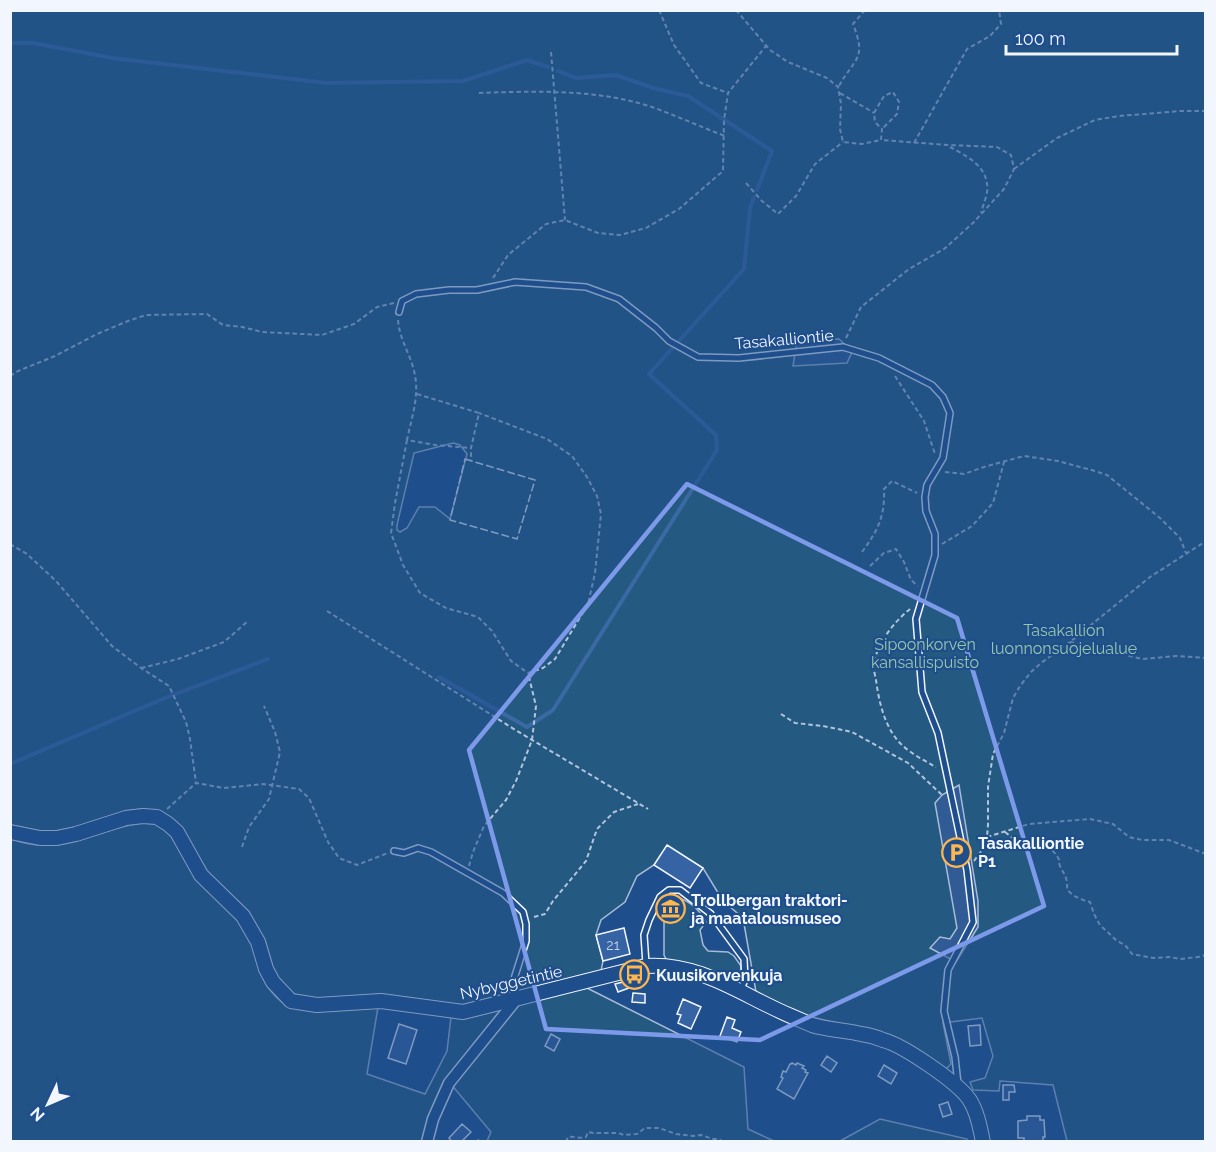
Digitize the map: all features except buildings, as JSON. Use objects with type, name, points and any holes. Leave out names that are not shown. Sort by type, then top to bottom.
[{"type":"street","points":[[10,832],[40,838],[57,838],[126,818],[157,817]]},
{"type":"street","name":"Nybyggetintie","points":[[157,817],[177,832],[201,875],[243,916],[258,942],[266,969],[273,982],[291,1000],[317,1005],[381,1001],[462,1012],[662,964],[705,974],[813,1025],[861,1034],[906,1049],[959,1087],[968,1097],[973,1105],[984,1142]]},
{"type":"street","points":[[427,1142],[433,1119],[449,1083],[516,1000]]},
{"type":"lane","name":"Tasakalliontie","points":[[402,301],[416,294],[477,290],[515,282],[586,287],[619,299],[669,341],[698,357],[739,358],[843,346],[879,358],[932,385],[943,397],[950,412],[943,458],[927,485],[925,497]]},
{"type":"lane","points":[[399,312],[402,301]]},
{"type":"lane","points":[[925,497],[926,511],[934,534],[935,555],[916,619],[922,692],[938,733],[947,773],[968,870],[973,922],[948,970],[944,1011],[955,1057],[959,1087]]},
{"type":"lane","points":[[394,851],[404,853],[418,848],[431,852],[502,893],[524,912],[526,941],[514,979],[516,1000]]},
{"type":"lane","points":[[646,966],[644,935],[649,920],[660,897],[669,890],[680,890],[711,914],[744,959],[745,980],[741,991]]},
{"type":"path","points":[[659,10],[674,45],[701,83],[728,93]]},
{"type":"path","points":[[736,10],[766,46],[788,62],[826,78],[838,87]]},
{"type":"path","points":[[843,142],[840,129],[841,104],[838,87],[856,62],[860,51],[858,36],[853,24],[864,10]]},
{"type":"path","points":[[914,142],[967,49],[990,36],[1001,24],[999,10]]},
{"type":"path","points":[[486,287],[508,255],[546,224],[565,220],[598,233],[620,236],[646,228],[679,208],[723,171],[724,120],[728,93],[766,46]]},
{"type":"path","points":[[551,52],[565,220]]},
{"type":"path","points":[[479,93],[541,91],[602,96],[651,107],[725,136]]},
{"type":"path","points":[[839,92],[874,113]]},
{"type":"path","points":[[881,140],[882,129],[897,114],[899,102],[893,92],[884,96],[874,113],[875,122],[882,129]]},
{"type":"path","points":[[843,346],[861,307],[909,268],[944,249],[980,216],[1004,189],[1014,169],[1057,138],[1095,120],[1119,116],[1206,111]]},
{"type":"path","points":[[746,183],[778,214],[796,196],[815,164],[843,142],[862,144],[881,140],[997,147],[1011,155],[1014,169]]},
{"type":"path","points":[[948,145],[970,159],[982,172],[988,185],[980,216]]},
{"type":"path","points":[[10,376],[97,334],[146,315],[207,314],[223,325],[262,332],[322,334],[354,324],[377,307],[402,301]]},
{"type":"path","points":[[399,312],[399,331],[412,363],[417,394],[391,533],[403,565],[420,593],[446,608],[478,617],[492,631],[511,661],[528,673],[536,706],[532,740],[516,781],[506,800],[484,826],[472,852],[467,872]]},
{"type":"path","points":[[887,362],[924,421],[938,465]]},
{"type":"path","points":[[417,394],[479,413],[547,439],[572,456],[597,496],[601,514],[595,573],[588,604],[555,660],[543,668],[528,673]]},
{"type":"path","points":[[471,460],[471,448],[479,413]]},
{"type":"path","points":[[407,440],[471,448]]},
{"type":"path","points":[[935,471],[964,474],[1024,456],[1058,461],[1107,475],[1160,518],[1179,538],[1186,553]]},
{"type":"path","points":[[935,548],[972,526],[993,503],[1004,462]]},
{"type":"path","points":[[862,552],[875,534],[884,507],[884,489],[892,482],[925,497]]},
{"type":"path","points":[[968,870],[985,846],[987,837],[990,767],[993,754],[1004,733],[1013,698],[1031,672],[1150,576],[1206,541]]},
{"type":"path","points":[[10,544],[27,554],[56,581],[112,646],[169,686],[186,722],[196,783]]},
{"type":"path","points":[[870,566],[884,553],[896,549],[911,580],[923,592]]},
{"type":"path","points":[[921,601],[903,615],[884,637],[874,663],[879,703],[898,740],[919,758],[947,773]]},
{"type":"path","points":[[327,611],[532,740],[648,809]]},
{"type":"path","points":[[141,668],[178,659],[224,642],[248,621]]},
{"type":"path","points":[[1070,642],[1143,659],[1177,656],[1206,658]]},
{"type":"path","points":[[242,847],[249,827],[269,799],[280,752],[275,732],[264,706]]},
{"type":"path","points":[[781,714],[795,723],[852,732],[908,763],[942,795],[951,794]]},
{"type":"path","points":[[196,783],[224,788],[263,784],[299,789],[309,798],[328,842],[339,858],[357,865],[394,851]]},
{"type":"path","points":[[157,817],[196,783]]},
{"type":"path","points":[[525,920],[545,914],[586,861],[597,829],[614,812],[639,803]]},
{"type":"path","points":[[987,837],[1029,824],[1090,819],[1113,824],[1129,837],[1142,840],[1169,840],[1206,854]]},
{"type":"path","points":[[1005,832],[1014,839],[1041,843],[1055,853],[1065,872],[1067,889],[1070,893],[1090,902],[1100,925],[1116,941],[1125,945],[1132,954],[1153,958],[1180,959],[1206,955]]},
{"type":"path","points":[[566,1142],[568,1137],[583,1138],[588,1132],[624,1135],[637,1134],[645,1128],[659,1128],[676,1134],[701,1135],[723,1142]]},
{"type":"path","points":[[475,1142],[479,1140],[487,1142]]},
{"type":"highlighted area","points":[[687,484],[957,618],[1044,906],[760,1040],[546,1029],[469,750]]},
{"type":"green space","points":[[10,11],[1205,11],[1205,1141],[1067,1141],[1053,1085],[1000,1081],[999,1091],[973,1090],[970,1082],[985,1078],[993,1056],[982,1018],[943,1023],[951,1064],[945,1070],[910,1045],[889,1035],[803,1015],[756,992],[743,918],[723,901],[703,868],[667,846],[654,865],[637,876],[625,902],[601,920],[596,935],[603,961],[601,971],[462,1005],[381,994],[317,999],[294,994],[279,979],[265,940],[249,912],[207,871],[182,828],[160,811],[143,809],[125,811],[56,831],[40,831],[11,825]],"holes":[[[453,443],[460,445],[467,454],[450,519],[435,507],[419,507],[407,528],[400,532],[397,530],[414,453]]]},
{"type":"green space","points":[[143,823],[155,824],[172,837],[196,879],[238,920],[252,945],[267,986],[288,1007],[317,1012],[378,1007],[367,1074],[425,1094],[447,1051],[451,1017],[463,1019],[505,1009],[448,1082],[426,1141],[11,1142],[11,839],[36,845],[63,844]]},
{"type":"green space","points":[[675,898],[672,911],[679,911],[678,898],[687,901],[698,910],[706,922],[700,930],[703,945],[708,951],[728,952],[734,956],[741,966],[740,979],[734,982],[666,959],[664,955],[664,909],[668,902]]},
{"type":"green space","points":[[579,984],[744,1067],[748,1129],[774,1141],[487,1141],[491,1132],[450,1083],[512,1008]]},
{"type":"green space","points":[[880,1119],[967,1139],[967,1141],[840,1141]]},
{"type":"shaded area","points":[[839,339],[853,350],[847,363],[793,366],[797,341]]},
{"type":"shaded area","name":"Tasakalliontie P1","points":[[959,785],[978,901],[978,927],[956,962],[930,948],[940,937],[950,939],[957,928],[935,803],[942,795]]},
{"type":"waterway","points":[[10,43],[33,43],[112,58],[326,83],[463,81],[527,60],[548,67]]},
{"type":"waterway","points":[[558,71],[576,78],[616,75],[653,88],[688,96],[772,151],[757,190]]},
{"type":"waterway","points":[[439,677],[527,727],[553,710],[717,450],[716,435],[649,374],[744,269],[750,208],[754,197]]},
{"type":"waterway","points":[[10,764],[165,698],[268,659]]},
{"type":"fence","points":[[465,459],[535,480],[517,539],[450,520],[465,459]]},
{"type":"place","name":"Tasakalliontie P1","points":[[957,852]]},
{"type":"place","name":"Trollbergan traktori- ja maatalousmuseo","points":[[670,909]]},
{"type":"place","name":"Kuusikorvenkuja","points":[[635,975]]},
{"type":"park label","name":"Tasakallion luonnonsuojelualue","points":[[1064,639]]},
{"type":"park label","name":"Sipoonkorven kansallispuisto","points":[[925,653]]}]
